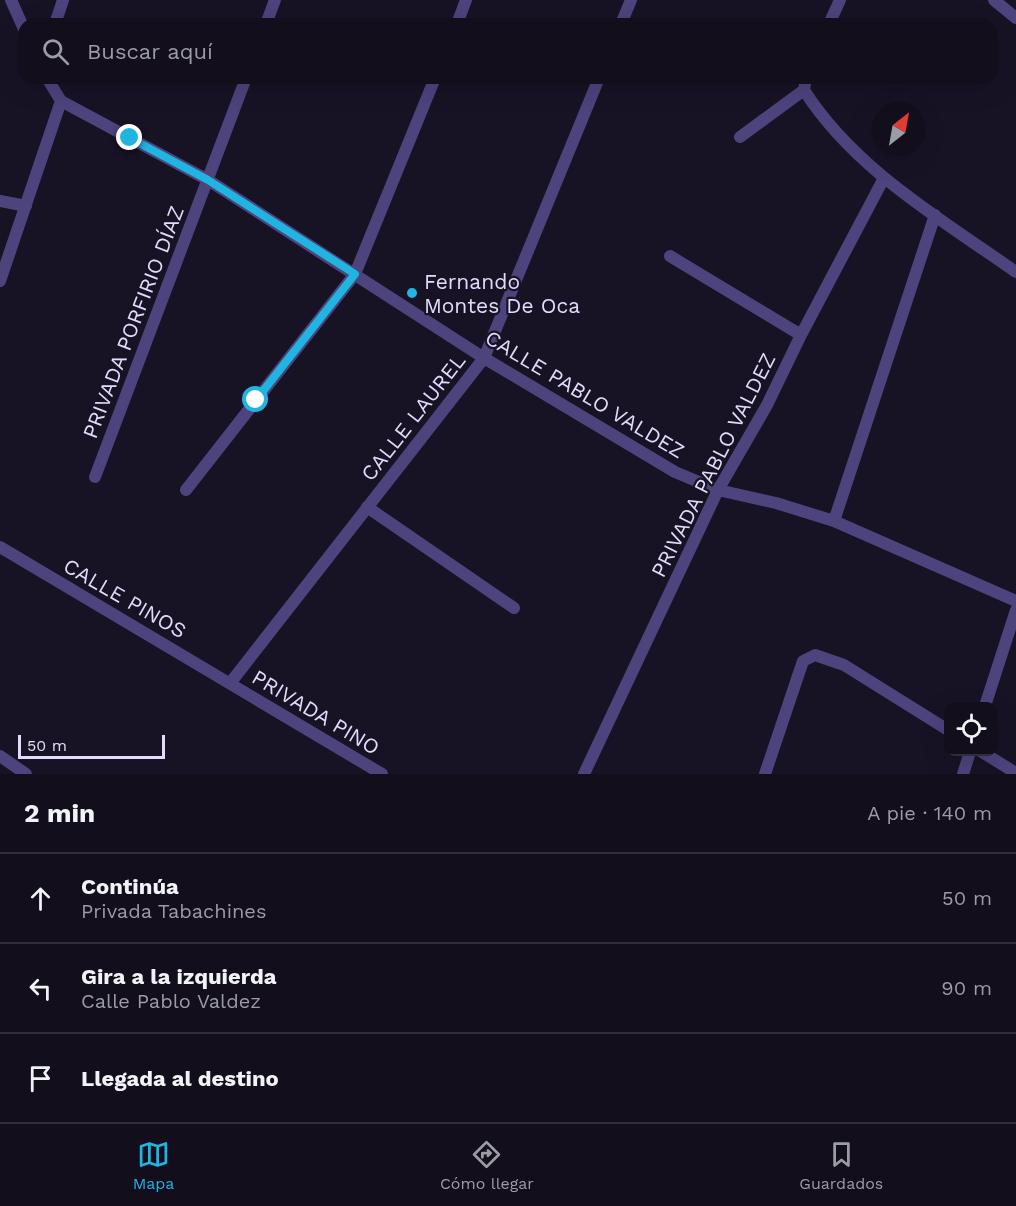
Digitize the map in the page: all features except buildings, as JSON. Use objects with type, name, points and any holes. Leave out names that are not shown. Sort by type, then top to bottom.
[{"type":"street","points":[[11,0],[19,18]]},
{"type":"street","points":[[58,18],[63,0]]},
{"type":"street","points":[[268,18],[275,0]]},
{"type":"street","points":[[459,18],[466,0]]},
{"type":"street","points":[[624,18],[631,0]]},
{"type":"street","points":[[832,18],[840,0]]},
{"type":"street","points":[[994,0],[1016,18]]},
{"type":"street","points":[[0,281],[61,101],[51,84]]},
{"type":"street","name":"PRIVADA PORFIRIO DÍAZ","points":[[96,477],[244,84]]},
{"type":"street","points":[[186,490],[355,274],[433,84]]},
{"type":"street","name":"CALLE LAUREL","points":[[231,682],[484,358],[597,84]]},
{"type":"street","points":[[740,137],[805,84],[818,111],[884,178],[1016,272]]},
{"type":"street","name":"CALLE PABLO VALDEZ","points":[[61,101],[208,180],[484,358],[675,471],[718,490],[776,503],[834,521],[1016,602]]},
{"type":"street","name":"PRIVADA PABLO VALDEZ","points":[[584,774],[718,490],[767,405],[801,335],[884,178]]},
{"type":"street","points":[[0,201],[26,206]]},
{"type":"street","points":[[834,521],[935,215]]},
{"type":"street","points":[[670,256],[801,335]]},
{"type":"street","points":[[367,507],[514,608]]},
{"type":"street","name":"CALLE PINOS","points":[[0,547],[231,682]]},
{"type":"street","points":[[986,702],[1016,610]]},
{"type":"street","points":[[765,774],[803,661],[815,655],[844,665],[944,728]]},
{"type":"street","name":"PRIVADA PINO","points":[[231,682],[382,774]]},
{"type":"street","points":[[0,756],[26,774]]},
{"type":"street","points":[[963,774],[969,756]]},
{"type":"street","points":[[989,756],[1016,772]]},
{"type":"place","name":"Fernando Montes De Oca","points":[[412,293]]},
{"type":"route","points":[[130,138],[208,180],[355,274],[256,400]]}]
